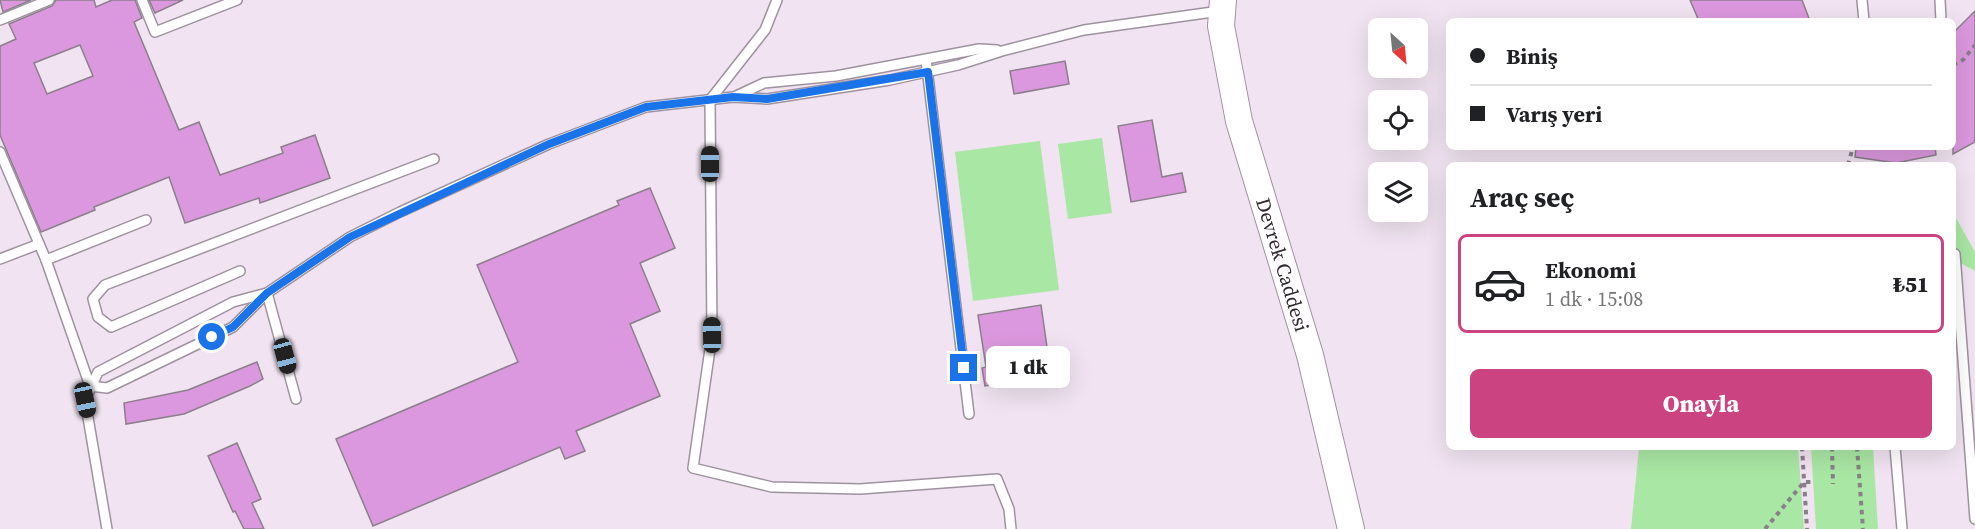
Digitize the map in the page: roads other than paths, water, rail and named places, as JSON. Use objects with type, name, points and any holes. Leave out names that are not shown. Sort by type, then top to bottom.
[{"type":"street","name":"Devrek Caddesi","points":[[1222,5],[1221,26],[1239,121],[1310,356],[1351,529]]},
{"type":"lane","points":[[0,20],[49,0]]},
{"type":"lane","points":[[142,0],[155,32],[237,0]]},
{"type":"lane","points":[[777,0],[765,30],[710,100],[712,335],[693,468],[772,487],[860,489],[997,479],[1009,509],[1011,529]]},
{"type":"lane","points":[[1862,0],[1864,18]]},
{"type":"lane","points":[[1940,0],[1941,18]]},
{"type":"lane","points":[[90,386],[107,388],[233,327],[267,293],[350,237],[549,144],[646,107],[733,97],[767,99],[928,72],[1084,30],[1222,5]]},
{"type":"lane","points":[[733,97],[764,83],[836,76],[980,49],[1002,51]]},
{"type":"lane","points":[[926,60],[969,414]]},
{"type":"lane","points":[[0,152],[46,261],[90,386]]},
{"type":"lane","points":[[240,271],[111,327],[98,317],[93,299],[105,285],[434,159]]},
{"type":"lane","points":[[46,261],[146,220]]},
{"type":"lane","points":[[0,259],[39,244]]},
{"type":"lane","points":[[1956,267],[1975,519]]},
{"type":"lane","points":[[107,529],[85,400],[98,372],[233,302],[267,293]]},
{"type":"lane","points":[[267,293],[296,399]]},
{"type":"lane","points":[[1895,450],[1902,529]]}]
